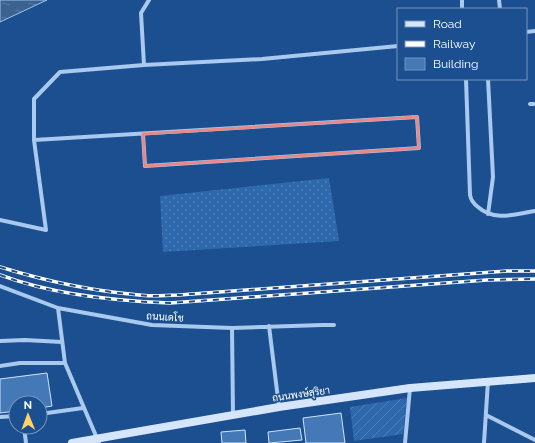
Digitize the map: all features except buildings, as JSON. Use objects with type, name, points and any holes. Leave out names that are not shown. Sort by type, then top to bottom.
[{"type":"main road","name":"ถนนพงษ์สุริยา","points":[[72,443],[98,441],[233,414],[410,388],[535,378]]},
{"type":"street","points":[[144,65],[141,13],[149,0]]},
{"type":"street","points":[[0,220],[46,230],[34,140],[34,99],[60,72],[144,65],[262,59],[397,46]]},
{"type":"street","points":[[466,80],[470,195],[473,203],[488,214],[502,216],[535,212]]},
{"type":"street","points":[[488,80],[493,177],[488,214]]},
{"type":"street","points":[[34,140],[417,117],[419,148],[144,166],[143,134]]},
{"type":"street","name":"ถนนเดโช","points":[[0,286],[58,308],[152,325],[232,328],[334,325]]},
{"type":"street","points":[[58,308],[65,363],[98,441]]},
{"type":"street","points":[[269,326],[279,407]]},
{"type":"street","points":[[232,328],[233,414]]},
{"type":"street","points":[[0,341],[25,340],[62,342]]},
{"type":"street","points":[[0,366],[65,363]]},
{"type":"street","points":[[484,443],[488,381]]},
{"type":"street","points":[[405,443],[410,388]]},
{"type":"street","points":[[48,413],[83,408]]},
{"type":"street","points":[[486,415],[535,440]]},
{"type":"highlighted area","points":[[417,117],[419,148],[145,166],[143,134]]},
{"type":"shaded area","points":[[329,178],[339,241],[163,252],[160,196]]},
{"type":"shaded area","points":[[407,398],[403,434],[354,441],[350,407]]},
{"type":"water","points":[[0,0],[47,0],[0,22]]},
{"type":"railway","points":[[0,267],[69,285],[149,296],[507,271],[535,271]]},
{"type":"railway","points":[[0,275],[41,288],[84,296],[127,301],[170,303],[487,280],[535,279]]}]
